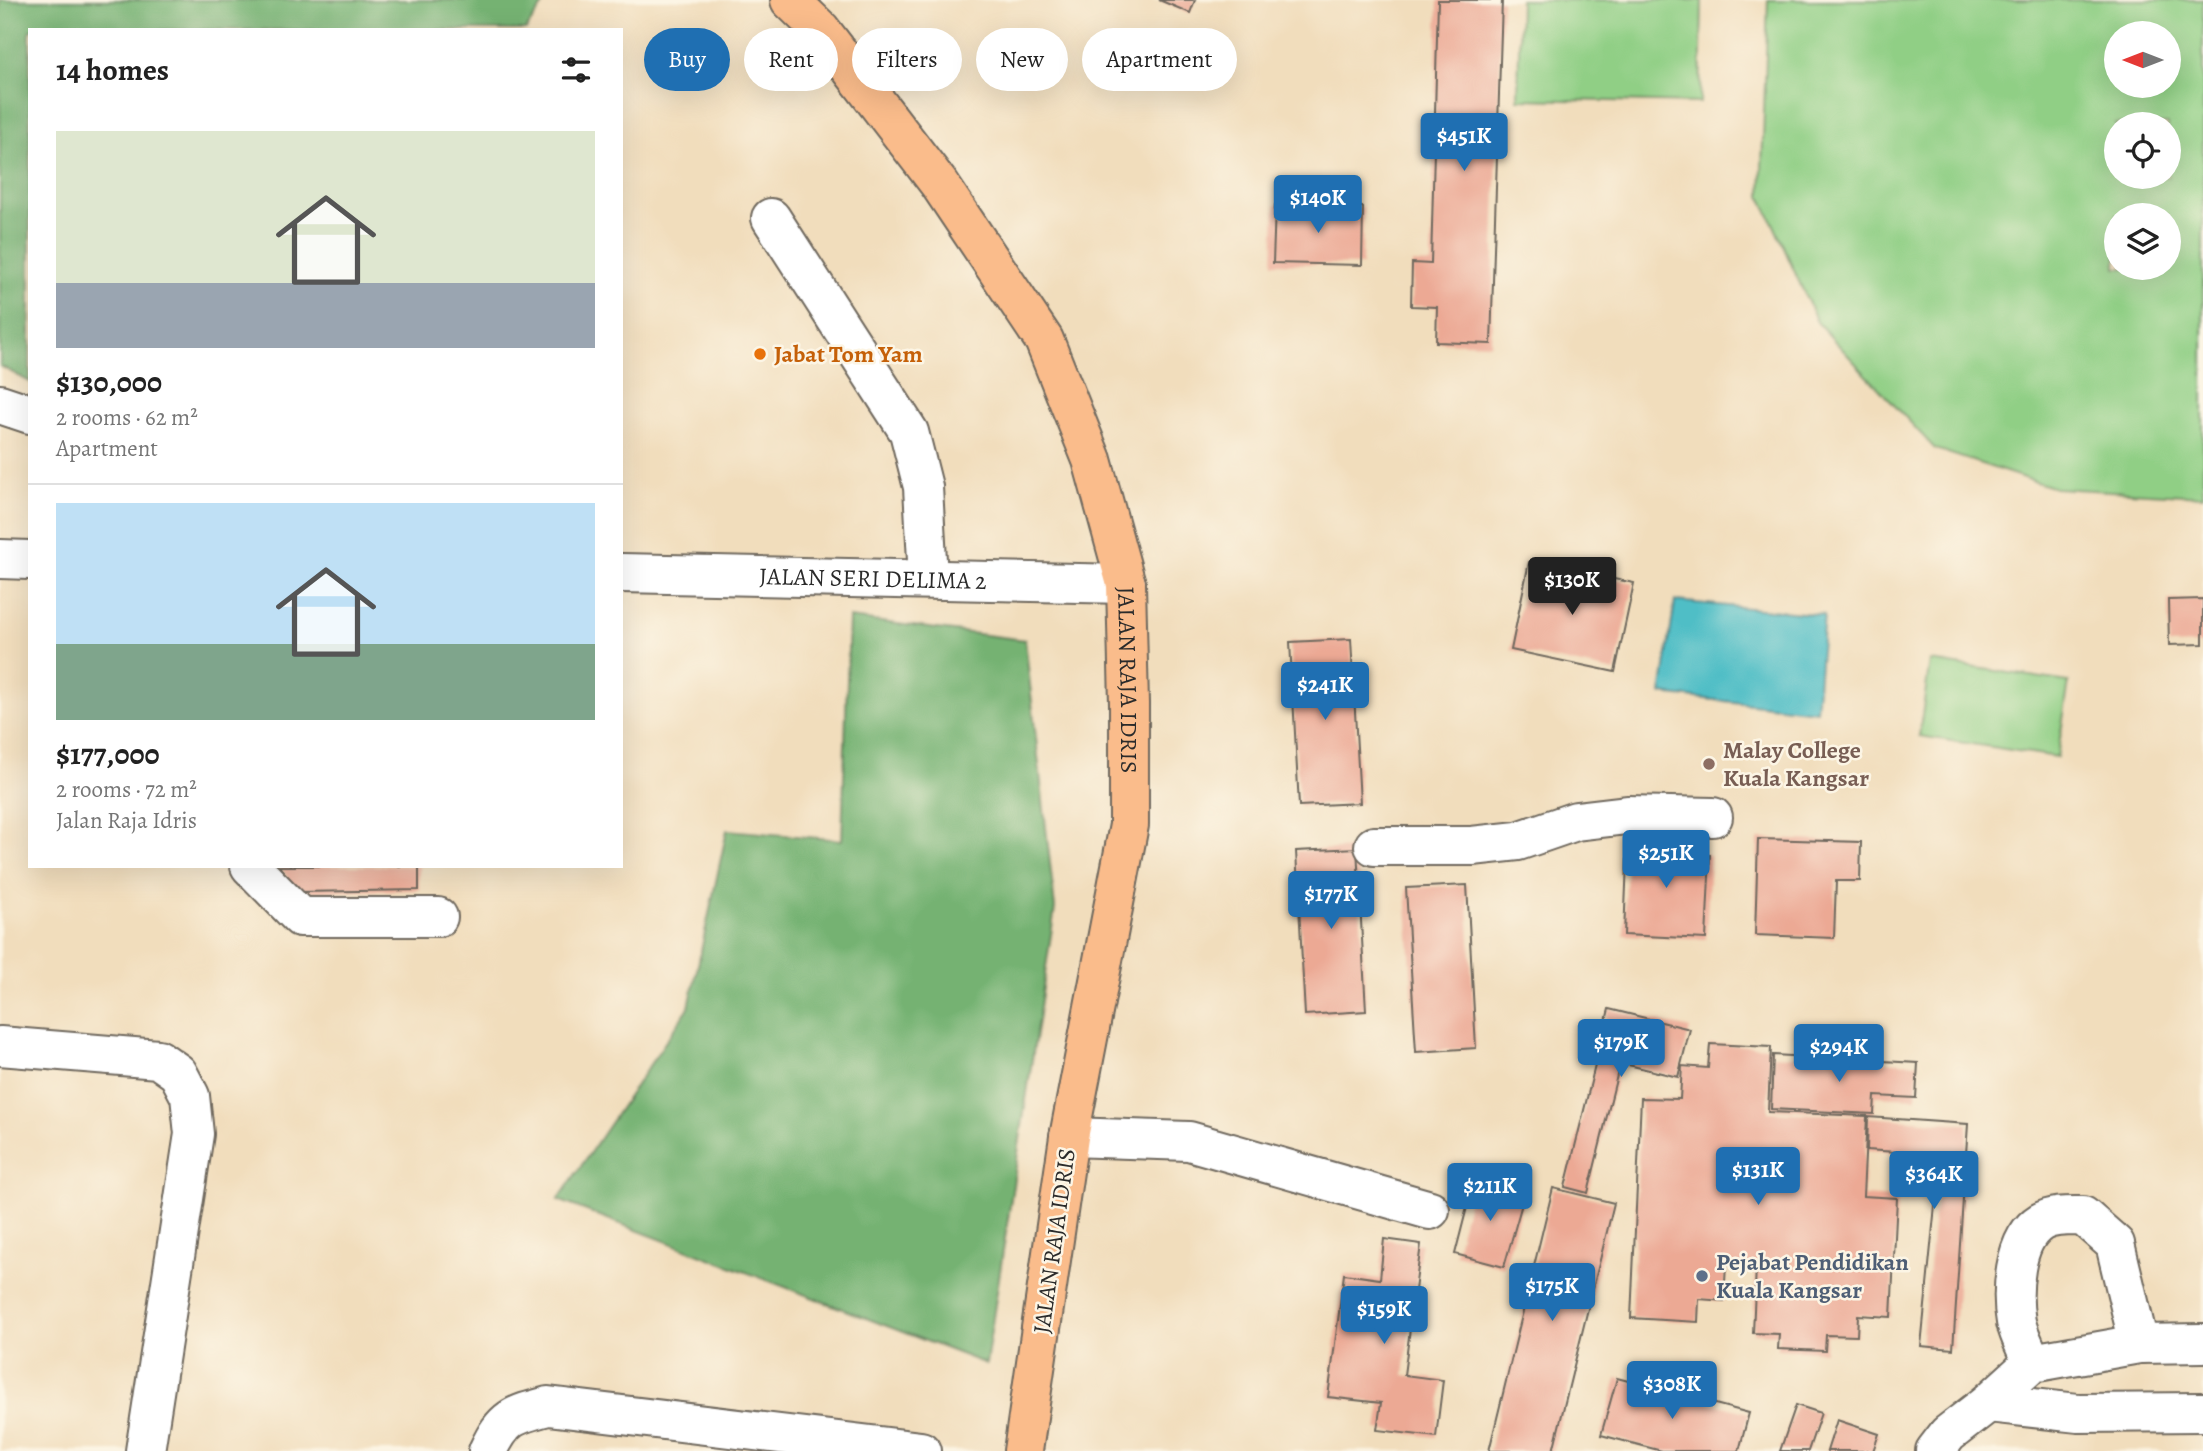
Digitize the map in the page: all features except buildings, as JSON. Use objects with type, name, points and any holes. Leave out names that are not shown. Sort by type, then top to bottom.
[{"type":"main road","name":"JALAN RAJA IDRIS","points":[[790,0],[821,30],[940,185],[1044,340],[1092,460],[1126,584],[1129,825],[1069,1137],[1023,1451]]},
{"type":"street","points":[[771,218],[909,432],[923,487],[928,579]]},
{"type":"street","points":[[0,404],[28,413]]},
{"type":"street","points":[[0,559],[28,560]]},
{"type":"street","name":"JALAN SERI DELIMA 2","points":[[623,573],[1126,584]]},
{"type":"street","points":[[1374,846],[1472,846],[1518,841],[1576,821],[1627,815],[1713,817]]},
{"type":"street","points":[[252,868],[300,917],[438,917]]},
{"type":"street","points":[[0,1046],[158,1059],[178,1073],[190,1096],[194,1134],[145,1451]]},
{"type":"street","points":[[1069,1137],[1189,1141],[1430,1210]]},
{"type":"street","points":[[2032,1363],[2017,1324],[2013,1276],[2024,1243],[2031,1233],[2039,1223],[2059,1216],[2083,1216],[2115,1244],[2139,1344]]},
{"type":"street","points":[[1935,1451],[1948,1434],[1988,1403],[2032,1363],[2139,1344],[2203,1343]]},
{"type":"street","points":[[1988,1403],[2078,1413],[2203,1412]]},
{"type":"street","points":[[488,1451],[499,1428],[520,1413],[548,1406],[826,1445],[921,1451]]},
{"type":"green space","points":[[0,0],[546,0],[527,28],[28,28],[28,381],[0,366]]},
{"type":"green space","points":[[1520,0],[1702,0],[1700,103],[1518,99]]},
{"type":"green space","points":[[1768,0],[2203,0],[2203,496],[2055,488],[1935,449],[1817,322],[1761,196]]},
{"type":"green space","points":[[849,618],[1025,640],[1055,908],[986,1364],[558,1200],[689,1007],[727,830],[842,840]]},
{"type":"green space","points":[[1930,661],[2069,682],[2057,757],[1919,736]]},
{"type":"water","points":[[1675,601],[1824,615],[1816,711],[1661,694]]},
{"type":"place","name":"Jabat Tom Yam","points":[[760,354]]},
{"type":"place","name":"Malay College Kuala Kangsar","points":[[1709,764]]},
{"type":"place","name":"Pejabat Pendidikan Kuala Kangsar","points":[[1702,1276]]}]
